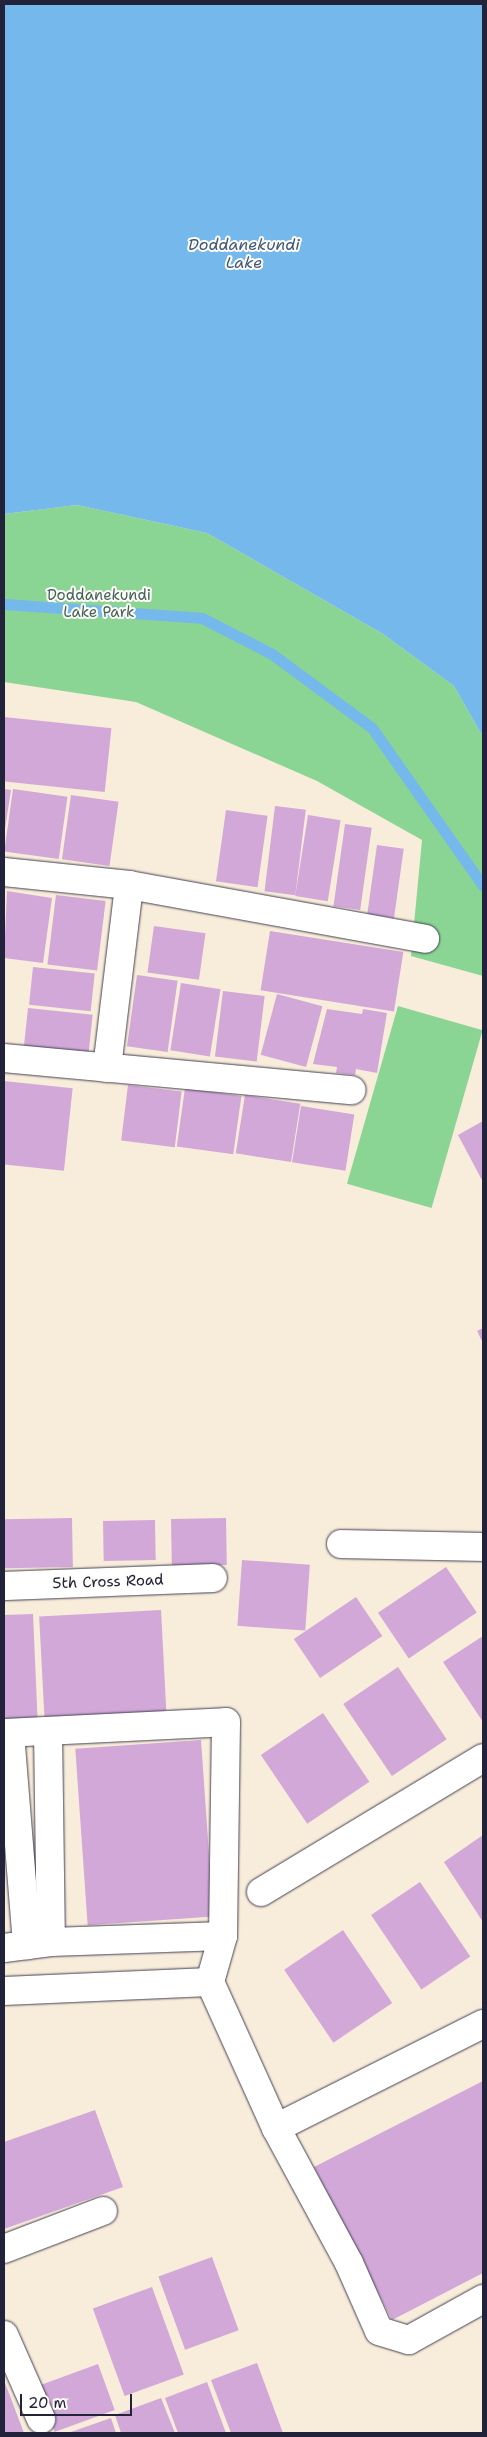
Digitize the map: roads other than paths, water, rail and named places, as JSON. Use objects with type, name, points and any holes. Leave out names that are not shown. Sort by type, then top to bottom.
[{"type":"street","points":[[4,872],[129,884],[425,939]]},
{"type":"street","points":[[107,1068],[129,884]]},
{"type":"street","points":[[4,1058],[352,1090]]},
{"type":"street","points":[[341,1544],[483,1547]]},
{"type":"street","name":"5th Cross Road","points":[[4,1586],[213,1578]]},
{"type":"street","points":[[27,1945],[7,1733],[226,1722],[223,1936],[210,1982],[276,2128],[349,2263],[379,2331],[409,2340],[483,2299]]},
{"type":"street","points":[[27,1945],[48,1731]]},
{"type":"street","points":[[261,1892],[483,1758]]},
{"type":"street","points":[[27,1945],[223,1936]]},
{"type":"street","points":[[4,1991],[210,1982]]},
{"type":"street","points":[[276,2128],[483,2024]]},
{"type":"street","points":[[4,2249],[103,2211]]},
{"type":"street","points":[[4,2335],[41,2419]]},
{"type":"water","name":"Doddanekundi Lake","points":[[4,4],[483,4],[483,737],[454,686],[383,634],[207,533],[77,505],[4,514]]},
{"type":"waterway","points":[[4,604],[202,618],[272,654],[372,728],[483,886]]},
{"type":"park label","name":"Doddanekundi Lake Park","points":[[99,604]]}]
